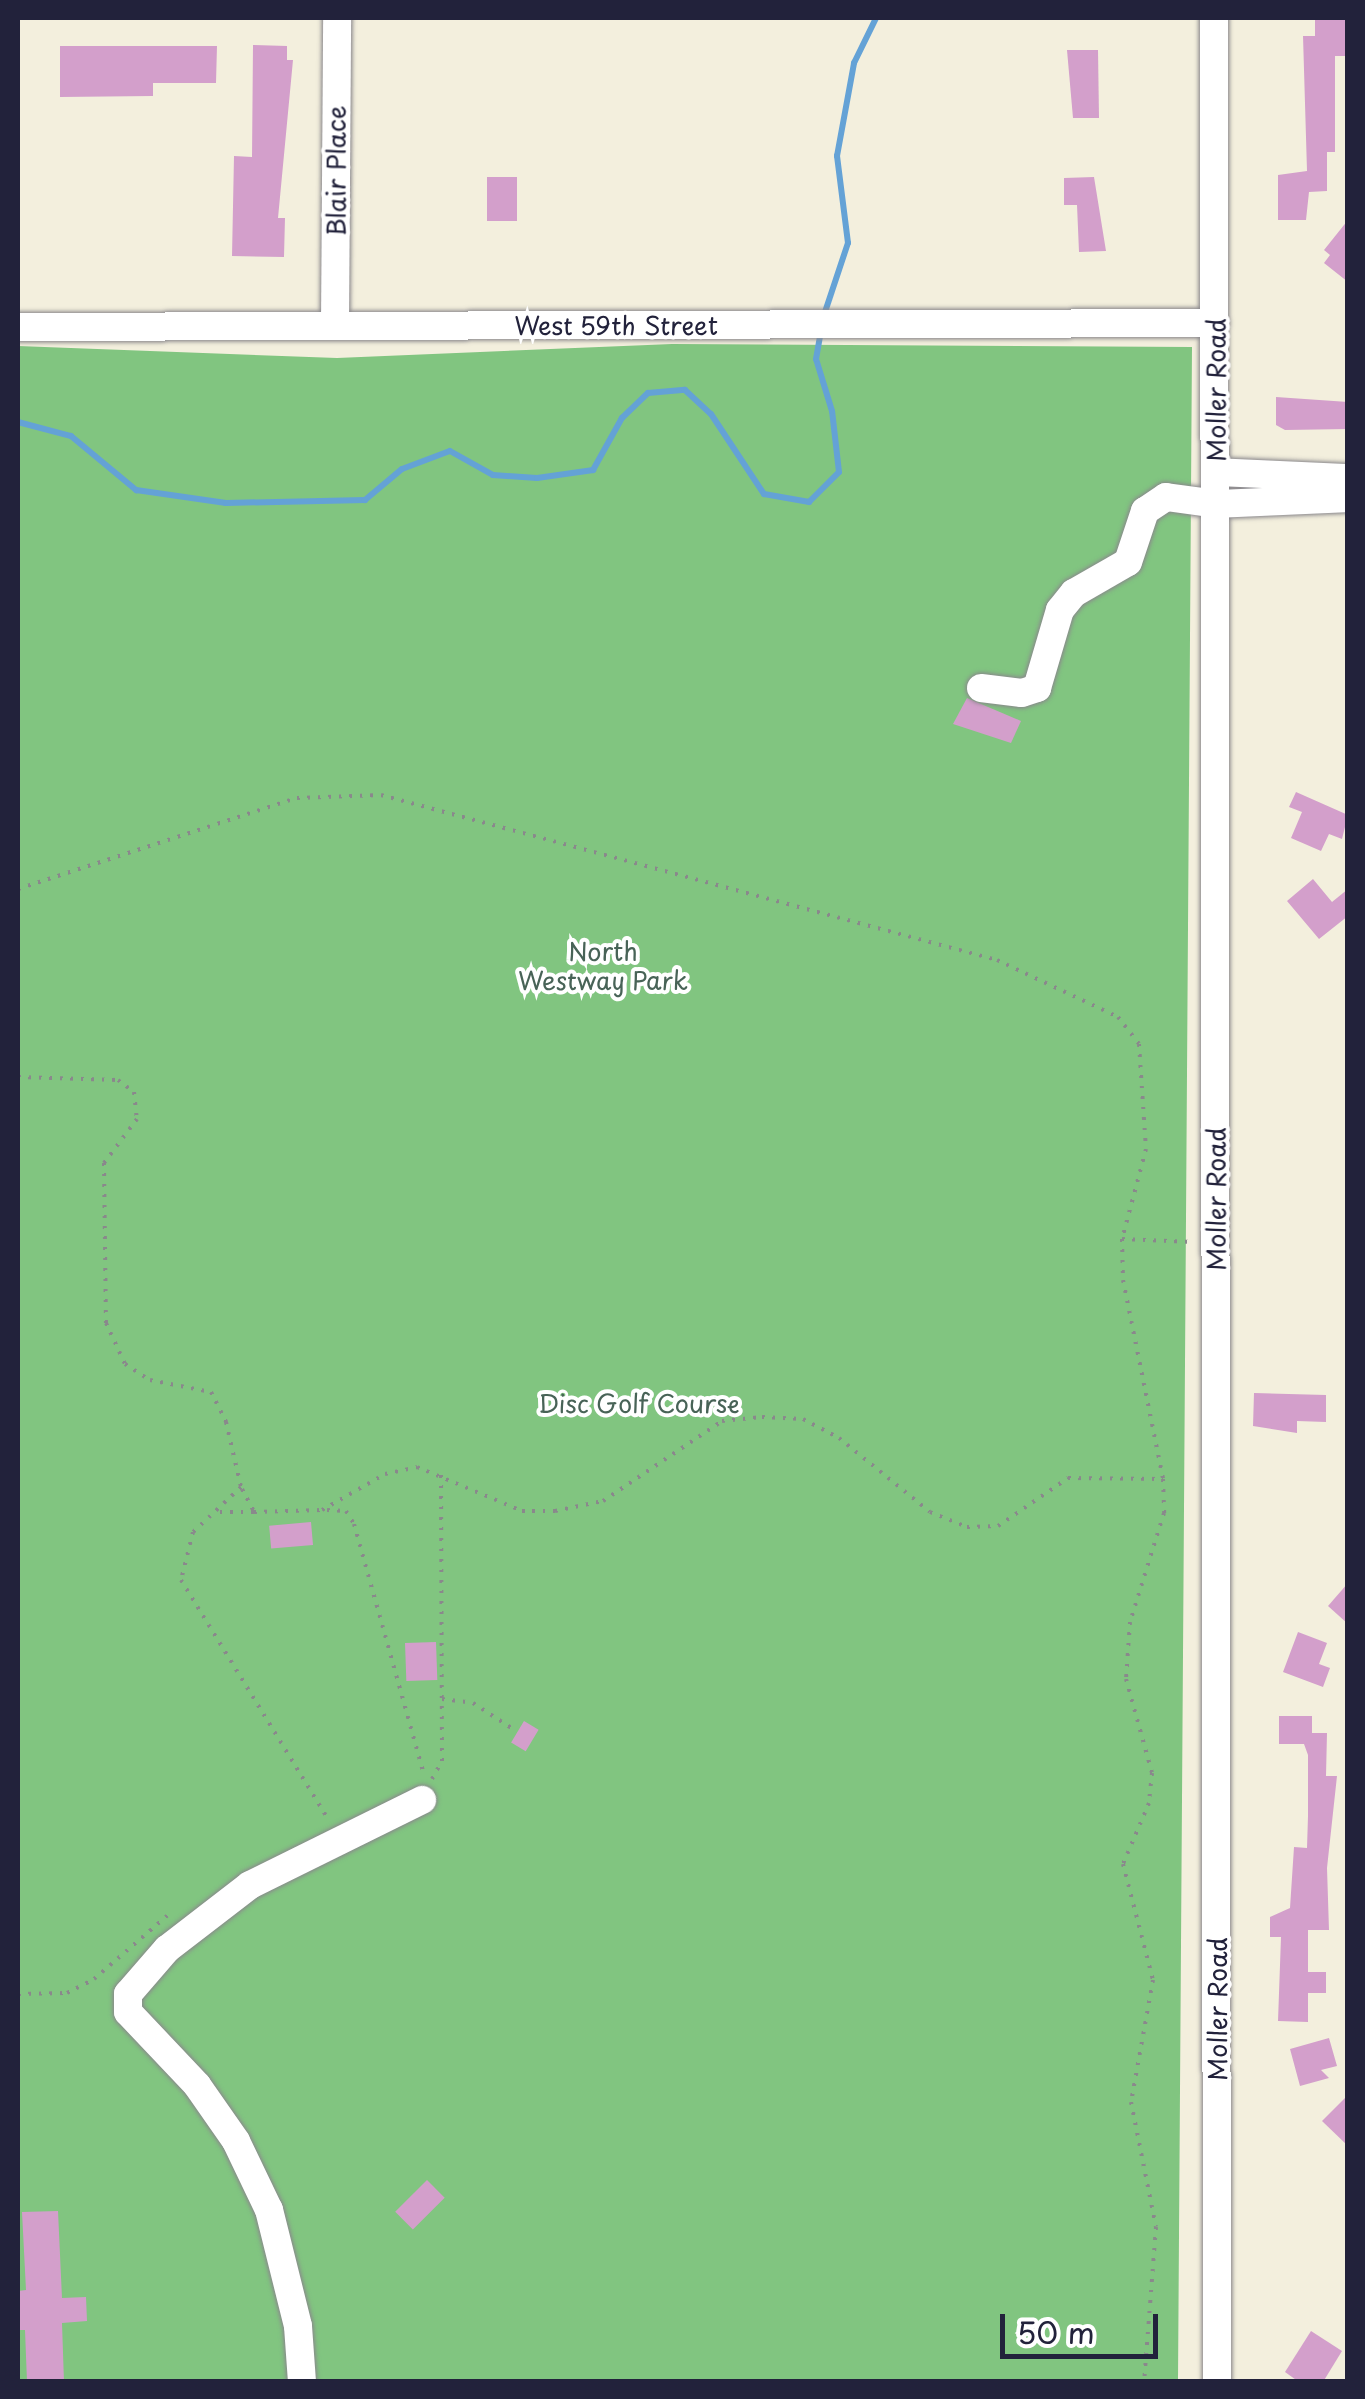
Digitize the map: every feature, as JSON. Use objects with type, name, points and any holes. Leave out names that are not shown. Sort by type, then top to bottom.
[{"type":"street","name":"Blair Place","points":[[335,325],[337,18]]},
{"type":"street","name":"Moller Road","points":[[1214,18],[1217,2382]]},
{"type":"street","name":"West 59th Street","points":[[18,327],[1215,322]]},
{"type":"street","points":[[1216,472],[1348,478]]},
{"type":"street","points":[[981,688],[1022,693],[1036,688],[1060,610],[1074,593],[1128,562],[1146,512],[1180,496],[1216,504],[1348,498]]},
{"type":"street","points":[[302,2382],[298,2326],[269,2210],[236,2141],[197,2084],[128,2012],[128,1994],[167,1948],[250,1884],[422,1800]]},
{"type":"path","points":[[18,889],[296,798],[380,795],[997,960],[1118,1017],[1139,1044],[1146,1148],[1122,1239],[1123,1280],[1163,1479],[1164,1513],[1130,1622],[1126,1678],[1152,1773],[1149,1803],[1123,1864],[1153,1980],[1130,2102],[1156,2226],[1144,2382]]},
{"type":"path","points":[[18,1077],[118,1080],[134,1092],[138,1120],[104,1163],[106,1323],[124,1364],[150,1380],[211,1392],[226,1422],[241,1488],[254,1512]]},
{"type":"path","points":[[1122,1239],[1216,1243]]},
{"type":"path","points":[[322,1510],[385,1474],[417,1467],[441,1473],[522,1511],[555,1512],[603,1501],[722,1420],[762,1417],[803,1419],[839,1438],[930,1512],[968,1528],[998,1526],[1068,1478],[1163,1479]]},
{"type":"path","points":[[220,1512],[346,1511],[354,1524],[420,1744],[424,1785],[440,1773],[442,1761],[441,1473]]},
{"type":"path","points":[[241,1488],[220,1512],[192,1532],[182,1580],[334,1828]]},
{"type":"path","points":[[442,1699],[472,1703],[514,1730]]},
{"type":"path","points":[[18,1994],[67,1993],[176,1910]]},
{"type":"green space","name":"North Westway Park","points":[[672,344],[1192,347],[1178,2381],[18,2381],[18,346],[337,358]]},
{"type":"building","points":[[1315,18],[1348,18],[1348,56],[1335,56],[1335,152],[1327,152],[1327,191],[1309,192],[1306,220],[1278,220],[1278,175],[1307,171],[1303,36],[1315,36]]},
{"type":"building","points":[[253,45],[287,46],[287,60],[293,60],[278,218],[285,218],[284,257],[232,256],[234,156],[252,157]]},
{"type":"building","points":[[60,46],[217,46],[216,83],[153,83],[153,96],[60,97]]},
{"type":"building","points":[[1067,50],[1098,50],[1099,118],[1073,118]]},
{"type":"building","points":[[487,177],[517,177],[517,221],[487,221]]},
{"type":"building","points":[[1094,177],[1106,251],[1079,252],[1077,205],[1064,205],[1064,178]]},
{"type":"building","points":[[1348,220],[1348,282],[1324,263],[1330,255],[1324,250]]},
{"type":"building","points":[[1276,397],[1348,402],[1348,429],[1285,430],[1276,425]]},
{"type":"building","points":[[967,698],[1021,721],[1011,743],[953,724]]},
{"type":"building","points":[[1296,792],[1348,815],[1342,839],[1329,834],[1321,851],[1291,838],[1302,812],[1289,807]]},
{"type":"building","points":[[1313,879],[1332,902],[1348,889],[1348,916],[1319,939],[1287,901]]},
{"type":"building","points":[[1254,1393],[1326,1395],[1326,1422],[1297,1421],[1297,1433],[1253,1426]]},
{"type":"building","points":[[311,1522],[313,1545],[271,1549],[269,1526]]},
{"type":"building","points":[[1348,1583],[1348,1624],[1328,1606]]},
{"type":"building","points":[[1298,1632],[1327,1643],[1319,1664],[1330,1668],[1323,1687],[1283,1672]]},
{"type":"building","points":[[436,1642],[437,1680],[406,1681],[405,1643]]},
{"type":"building","points":[[1279,1716],[1312,1716],[1312,1733],[1327,1733],[1326,1776],[1337,1776],[1327,1868],[1329,1930],[1308,1930],[1308,1972],[1326,1972],[1326,1993],[1308,1993],[1308,2022],[1278,2021],[1281,1937],[1270,1937],[1270,1917],[1290,1908],[1294,1847],[1307,1848],[1308,1755],[1304,1744],[1279,1744]]},
{"type":"building","points":[[524,1721],[539,1730],[526,1751],[511,1742]]},
{"type":"building","points":[[1329,2038],[1337,2066],[1321,2070],[1329,2078],[1300,2086],[1290,2049]]},
{"type":"building","points":[[1348,2095],[1348,2146],[1322,2121]]},
{"type":"building","points":[[427,2180],[445,2198],[413,2229],[395,2212]]},
{"type":"building","points":[[58,2211],[62,2298],[86,2297],[87,2321],[62,2323],[64,2382],[27,2382],[25,2330],[18,2330],[18,2291],[26,2290],[22,2212]]},
{"type":"building","points":[[1311,2331],[1342,2351],[1323,2382],[1299,2382],[1285,2372]]},
{"type":"waterway","points":[[824,315],[848,243],[837,156],[854,63],[876,18]]},
{"type":"waterway","points":[[18,422],[71,436],[136,490],[226,503],[365,500],[402,469],[450,451],[493,475],[537,478],[593,470],[622,418],[648,393],[685,390],[711,414],[764,494],[809,502],[839,472],[832,411],[816,359],[821,332]]},
{"type":"park label","name":"Disc Golf Course","points":[[639,1403]]}]
